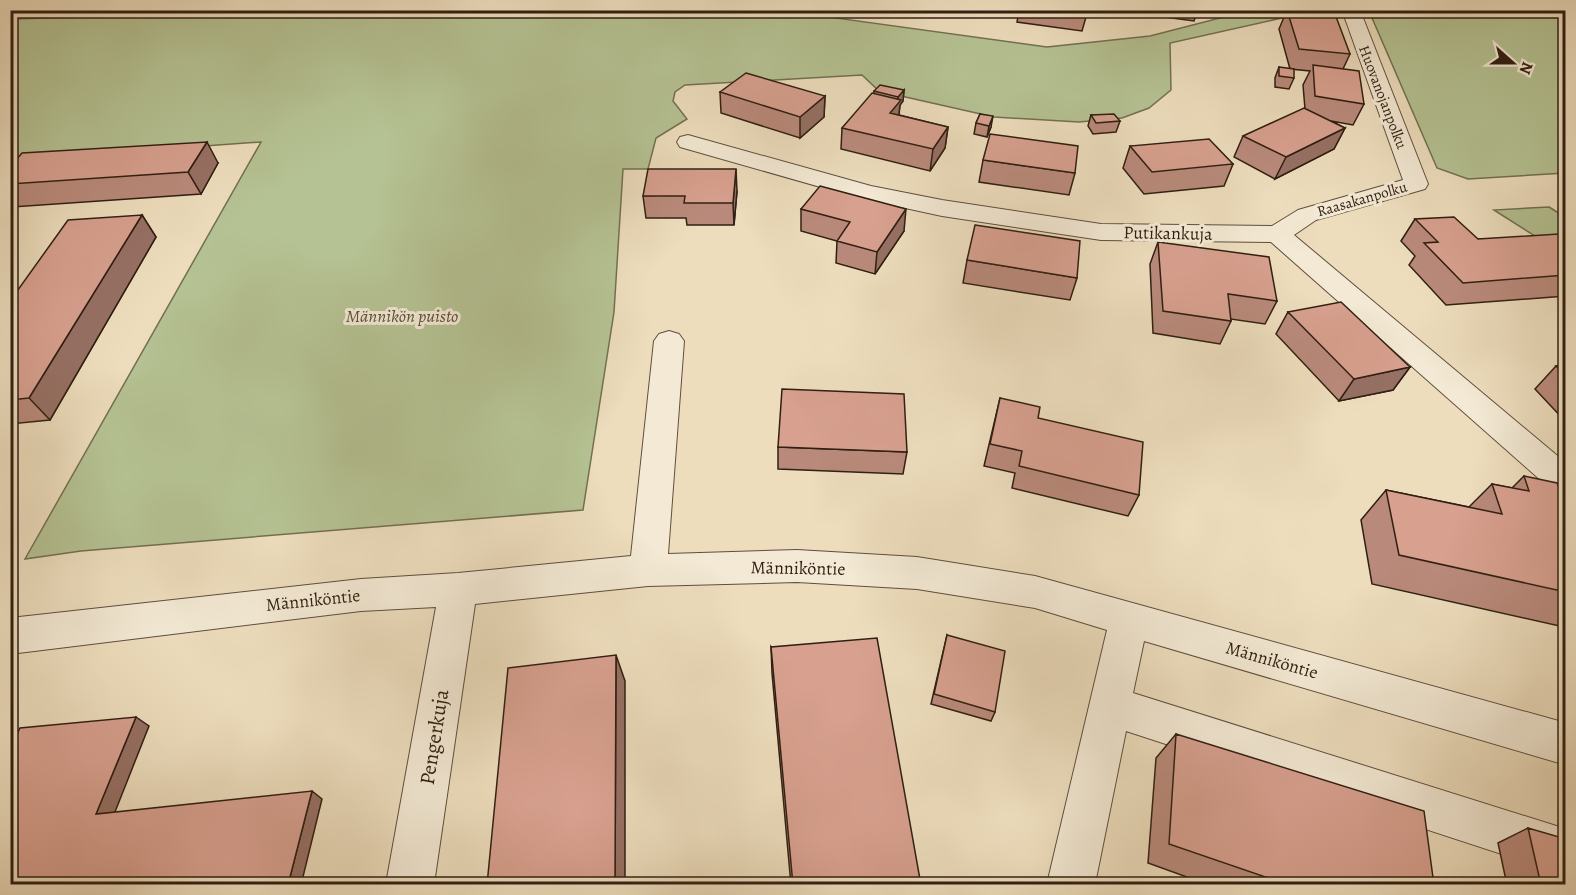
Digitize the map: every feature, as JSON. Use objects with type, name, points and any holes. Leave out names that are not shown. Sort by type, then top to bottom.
[{"type":"street","name":"Huovanojanpolku","points":[[1351,10],[1416,184]]},
{"type":"street","name":"Putikankuja","points":[[688,142],[868,194],[942,208],[1101,232],[1278,234]]},
{"type":"street","name":"Raasakanpolku","points":[[1278,234],[1307,215],[1416,184]]},
{"type":"street","points":[[1278,234],[1566,483]]},
{"type":"street","points":[[648,570],[669,341]]},
{"type":"street","name":"Männiköntie","points":[[10,636],[361,594],[458,589],[648,570],[797,566],[917,573],[1035,592],[1566,744]]},
{"type":"street","name":"Pengerkuja","points":[[410,885],[458,589]]},
{"type":"street","points":[[1071,885],[1129,619]]},
{"type":"street","points":[[1110,706],[1566,852]]},
{"type":"green space","name":"Männikön puisto","points":[[138,10],[823,10],[821,16],[1047,47],[1150,36],[1247,11],[1313,11],[1170,43],[1171,90],[1149,108],[1122,118],[1079,122],[994,117],[879,91],[862,75],[685,85],[675,92],[673,101],[687,119],[656,138],[648,169],[623,169],[614,312],[583,510],[81,551],[25,559],[261,142],[11,160],[10,19],[132,16]]},
{"type":"green space","points":[[1369,11],[1565,11],[1565,173],[1468,179],[1437,168]]},
{"type":"green space","points":[[1549,207],[1565,217],[1565,255],[1494,210]]},
{"type":"building","points":[[1287,10],[1335,14],[1350,54],[1299,49]]},
{"type":"building","points":[[1313,65],[1359,71],[1364,104],[1315,96]]},
{"type":"building","points":[[1279,67],[1294,69],[1294,78],[1279,76]]},
{"type":"building","points":[[746,73],[825,96],[800,117],[720,92]]},
{"type":"building","points":[[880,85],[904,90],[898,97],[874,91]]},
{"type":"building","points":[[872,93],[901,100],[890,113],[948,127],[933,149],[842,128]]},
{"type":"building","points":[[1304,108],[1345,128],[1286,157],[1243,136]]},
{"type":"building","points":[[980,114],[993,116],[989,126],[976,123]]},
{"type":"building","points":[[1114,114],[1120,121],[1096,123],[1091,115]]},
{"type":"building","points":[[990,134],[1078,146],[1075,173],[983,160]]},
{"type":"building","points":[[1209,139],[1233,164],[1152,172],[1130,146]]},
{"type":"building","points":[[207,142],[188,172],[10,184],[10,167],[22,153]]},
{"type":"building","points":[[648,169],[736,169],[733,203],[684,203],[685,196],[643,196]]},
{"type":"building","points":[[820,186],[906,209],[877,252],[837,241],[850,222],[801,209]]},
{"type":"building","points":[[142,215],[29,398],[10,400],[10,301],[68,220]]},
{"type":"building","points":[[1454,217],[1478,239],[1559,234],[1566,239],[1566,275],[1463,283],[1424,243],[1438,242],[1415,219]]},
{"type":"building","points":[[975,225],[1080,241],[1077,278],[967,260]]},
{"type":"building","points":[[1158,242],[1269,257],[1277,301],[1228,294],[1231,321],[1163,311]]},
{"type":"building","points":[[1341,302],[1410,367],[1354,379],[1288,312]]},
{"type":"building","points":[[1556,366],[1566,366],[1566,376]]},
{"type":"building","points":[[782,389],[904,394],[907,452],[778,447]]},
{"type":"building","points":[[1000,398],[1040,407],[1038,418],[1143,442],[1139,495],[1019,466],[1022,451],[990,444]]},
{"type":"building","points":[[1524,476],[1557,483],[1566,504],[1566,592],[1399,555],[1386,490],[1502,514],[1492,484],[1529,491]]},
{"type":"building","points":[[947,635],[1005,651],[995,712],[934,694]]},
{"type":"building","points":[[877,638],[921,885],[793,885],[771,647]]},
{"type":"building","points":[[616,655],[615,885],[487,885],[508,668]]},
{"type":"building","points":[[136,717],[96,814],[312,791],[288,885],[10,885],[10,748],[20,728]]},
{"type":"building","points":[[1176,734],[1424,811],[1434,885],[1289,885],[1169,844]]},
{"type":"building","points":[[1528,828],[1566,839],[1566,885],[1541,885]]}]
